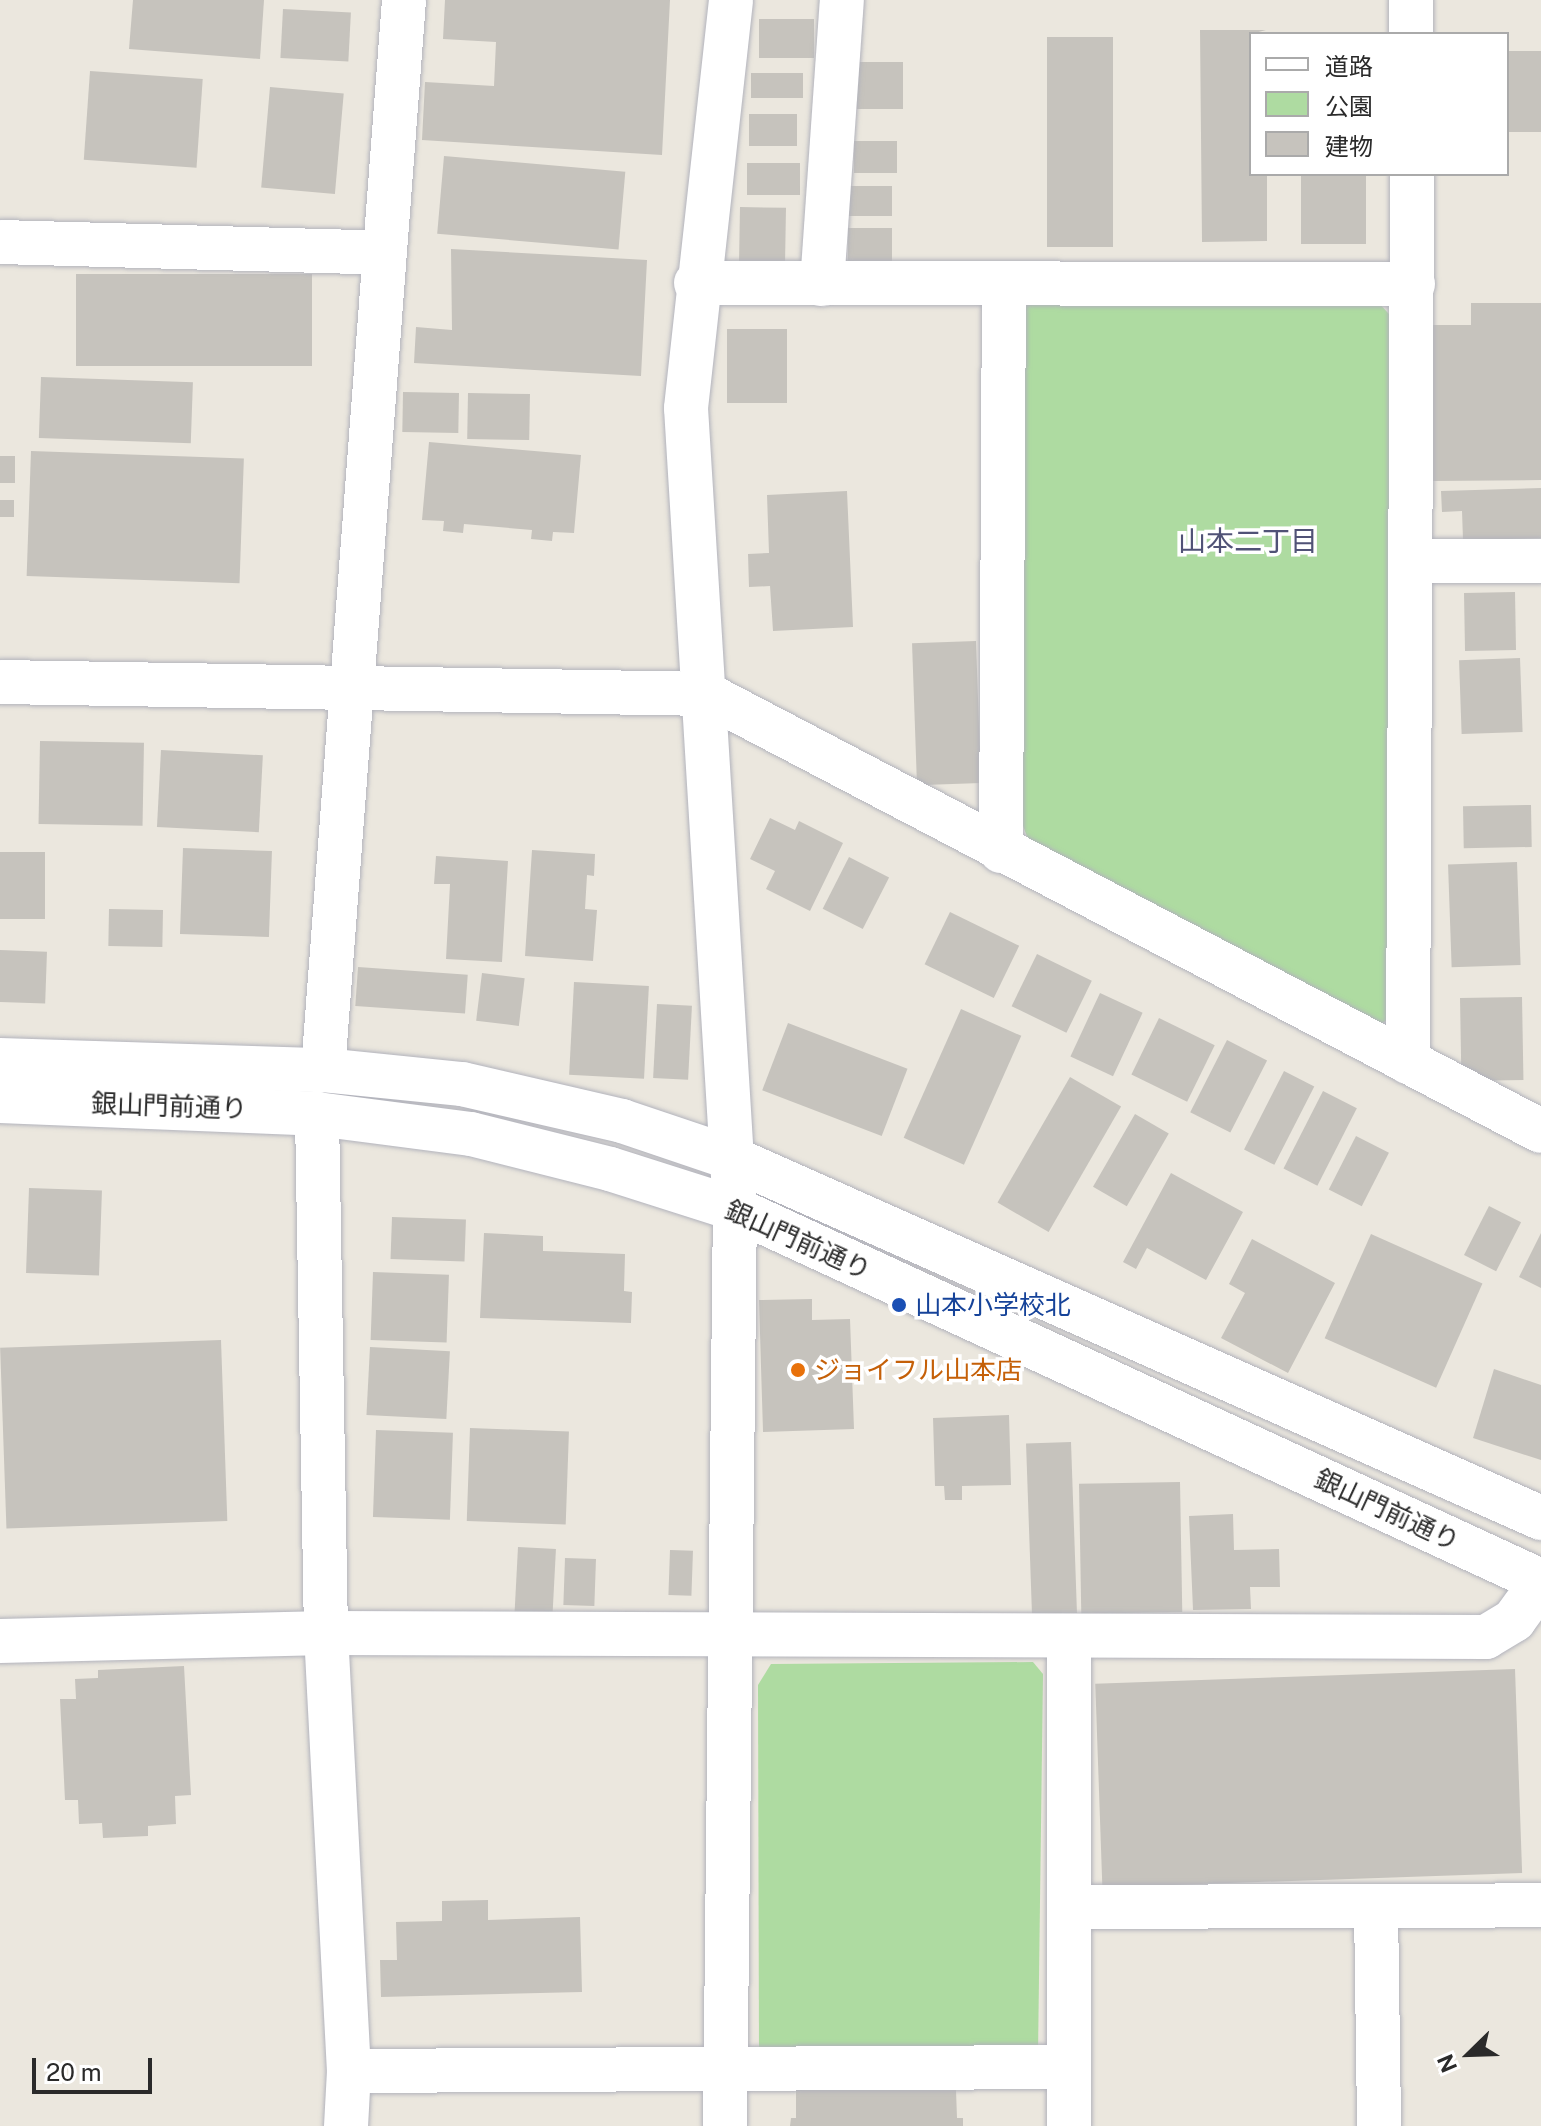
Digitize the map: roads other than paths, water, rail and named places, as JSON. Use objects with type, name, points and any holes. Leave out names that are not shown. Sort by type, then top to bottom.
[{"type":"street","points":[[323,1070],[349,687],[404,0]]},
{"type":"street","points":[[725,2126],[735,1209],[729,1157],[706,694],[686,408],[696,283],[731,0]]},
{"type":"street","points":[[822,284],[842,0]]},
{"type":"street","points":[[1411,0],[1411,32]]},
{"type":"street","points":[[1408,1062],[1412,176]]},
{"type":"street","points":[[0,242],[384,253]]},
{"type":"street","points":[[696,283],[1004,286],[1413,284]]},
{"type":"street","points":[[1001,851],[1004,286]]},
{"type":"street","points":[[1411,561],[1541,561]]},
{"type":"street","points":[[0,682],[706,694],[1541,1131]]},
{"type":"street","name":"銀山門前通り","points":[[0,1060],[323,1070],[462,1084],[622,1121],[729,1157],[1541,1518]]},
{"type":"street","name":"銀山門前通り","points":[[0,1101],[317,1114],[471,1134],[610,1169],[735,1209],[1541,1582]]},
{"type":"street","points":[[317,1114],[326,1633],[349,2071],[346,2126]]},
{"type":"street","points":[[0,1641],[326,1633],[730,1632],[1069,1638],[1486,1637],[1514,1620],[1541,1582]]},
{"type":"street","points":[[1069,1638],[1069,2126]]},
{"type":"street","points":[[1069,1907],[1541,1905]]},
{"type":"street","points":[[1376,1906],[1379,2126]]},
{"type":"street","points":[[349,2071],[1069,2067]]},
{"type":"place","name":"山本小学校北","points":[[899,1305]]},
{"type":"place","name":"ジョイフル山本店","points":[[798,1370]]},
{"type":"district","name":"山本二丁目","points":[[1248,541]]}]
